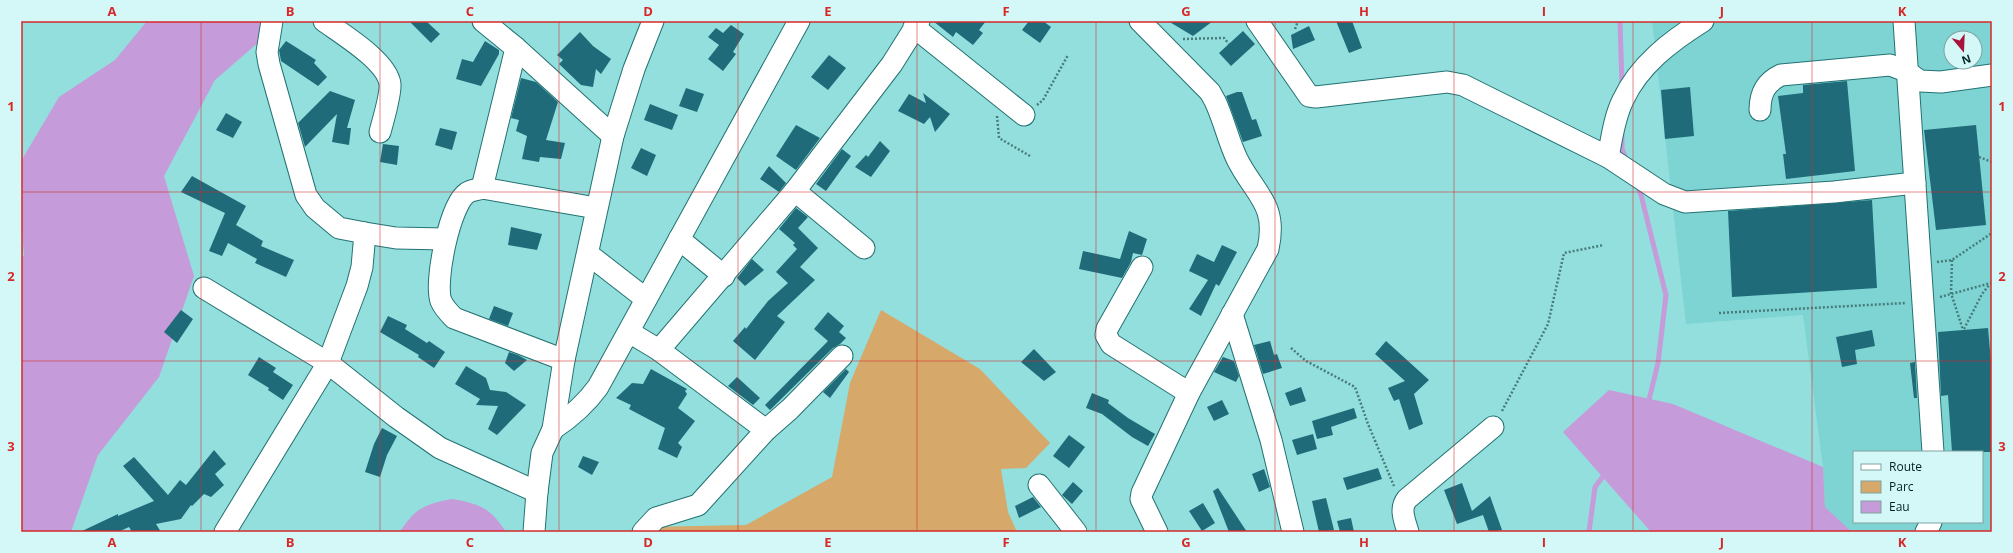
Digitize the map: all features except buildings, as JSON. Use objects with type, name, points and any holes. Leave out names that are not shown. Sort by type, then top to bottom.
[{"type":"street","points":[[272,21],[267,52],[269,64],[306,195],[315,208],[339,228],[396,238],[445,238]]},
{"type":"street","points":[[324,21],[380,64],[387,74],[390,84],[380,132]]},
{"type":"street","points":[[483,21],[516,48],[613,136]]},
{"type":"street","points":[[553,429],[572,417],[587,403],[598,388],[799,21]]},
{"type":"street","points":[[1140,21],[1210,92],[1215,101],[1237,159],[1266,203],[1271,218],[1271,234],[1268,249],[1189,393],[1142,493],[1141,498],[1157,532]]},
{"type":"street","points":[[1257,21],[1304,91],[1309,96],[1316,97],[1447,82],[1463,85],[1608,157],[1664,194],[1684,202],[1834,192],[1915,183]]},
{"type":"street","points":[[1608,157],[1614,125],[1622,101],[1632,82],[1648,63],[1670,43],[1703,21]]},
{"type":"street","points":[[1904,21],[1906,72],[1924,302],[1933,451]]},
{"type":"street","points":[[534,532],[536,492],[542,453],[553,429],[564,360],[588,254],[596,208],[613,136],[648,24]]},
{"type":"street","points":[[659,350],[724,276],[795,191],[892,64],[916,24],[1024,115]]},
{"type":"street","points":[[482,188],[516,48]]},
{"type":"street","points":[[1760,110],[1762,93],[1773,79],[1781,76],[1890,65],[1906,72],[1920,82],[1941,82],[1992,75]]},
{"type":"street","points":[[564,360],[454,318],[445,309],[440,300],[439,286],[445,238],[459,202],[467,192],[482,188],[596,208]]},
{"type":"street","points":[[795,191],[864,248]]},
{"type":"street","points":[[225,532],[328,363],[357,286],[362,267],[365,233]]},
{"type":"street","points":[[679,239],[724,276]]},
{"type":"street","points":[[588,254],[646,299]]},
{"type":"street","points":[[1142,267],[1107,329],[1108,340],[1111,344],[1189,393]]},
{"type":"street","points":[[204,288],[328,363],[402,421],[440,448],[536,492]]},
{"type":"street","points":[[1232,314],[1271,440],[1293,532]]},
{"type":"street","points":[[629,332],[659,350],[766,430]]},
{"type":"street","points":[[643,532],[656,518],[698,505],[766,430],[790,409],[842,356]]},
{"type":"street","points":[[1408,532],[1403,504],[1493,428]]},
{"type":"street","points":[[1039,485],[1076,532]]},
{"type":"street","points":[[1926,532],[1930,523]]},
{"type":"path","points":[[1295,29],[1298,21]]},
{"type":"path","points":[[1158,40],[1224,38],[1229,44]]},
{"type":"path","points":[[1024,115],[1043,100],[1068,55]]},
{"type":"path","points":[[1000,96],[997,119],[999,138],[1030,156]]},
{"type":"path","points":[[1978,157],[1992,162]]},
{"type":"path","points":[[1921,265],[1952,260],[1992,233]]},
{"type":"path","points":[[1493,428],[1548,324],[1564,253],[1604,245]]},
{"type":"path","points":[[1952,260],[1951,293],[1963,330],[1982,294],[1991,282]]},
{"type":"path","points":[[1951,293],[1991,282]]},
{"type":"path","points":[[1719,313],[1924,302]]},
{"type":"path","points":[[1290,348],[1306,361],[1354,387],[1384,463],[1403,504]]},
{"type":"shaded area","points":[[1652,21],[1992,21],[1992,532],[1852,532],[1825,507],[1823,467],[1803,315],[1686,324]]},
{"type":"green space","points":[[881,310],[980,369],[1050,443],[1026,468],[1001,469],[1008,512],[1017,532],[644,532],[648,527],[746,525],[832,477],[850,383]]},
{"type":"water","points":[[147,21],[283,21],[215,80],[164,176],[194,276],[159,377],[98,455],[71,532],[21,532],[21,259],[24,255],[21,221],[21,161],[59,97],[115,60]]},
{"type":"water","points":[[1609,390],[1673,404],[1823,467],[1825,507],[1852,532],[1651,532],[1563,432]]},
{"type":"water","points":[[452,499],[478,505],[484,508],[495,517],[506,532],[400,532],[411,517],[422,508]]},
{"type":"waterway","points":[[1620,21],[1622,86]]},
{"type":"waterway","points":[[1622,134],[1622,149],[1627,161]]},
{"type":"waterway","points":[[1637,185],[1641,195],[1666,295],[1658,363],[1648,404]]},
{"type":"waterway","points":[[1589,532],[1595,487],[1607,471]]}]
